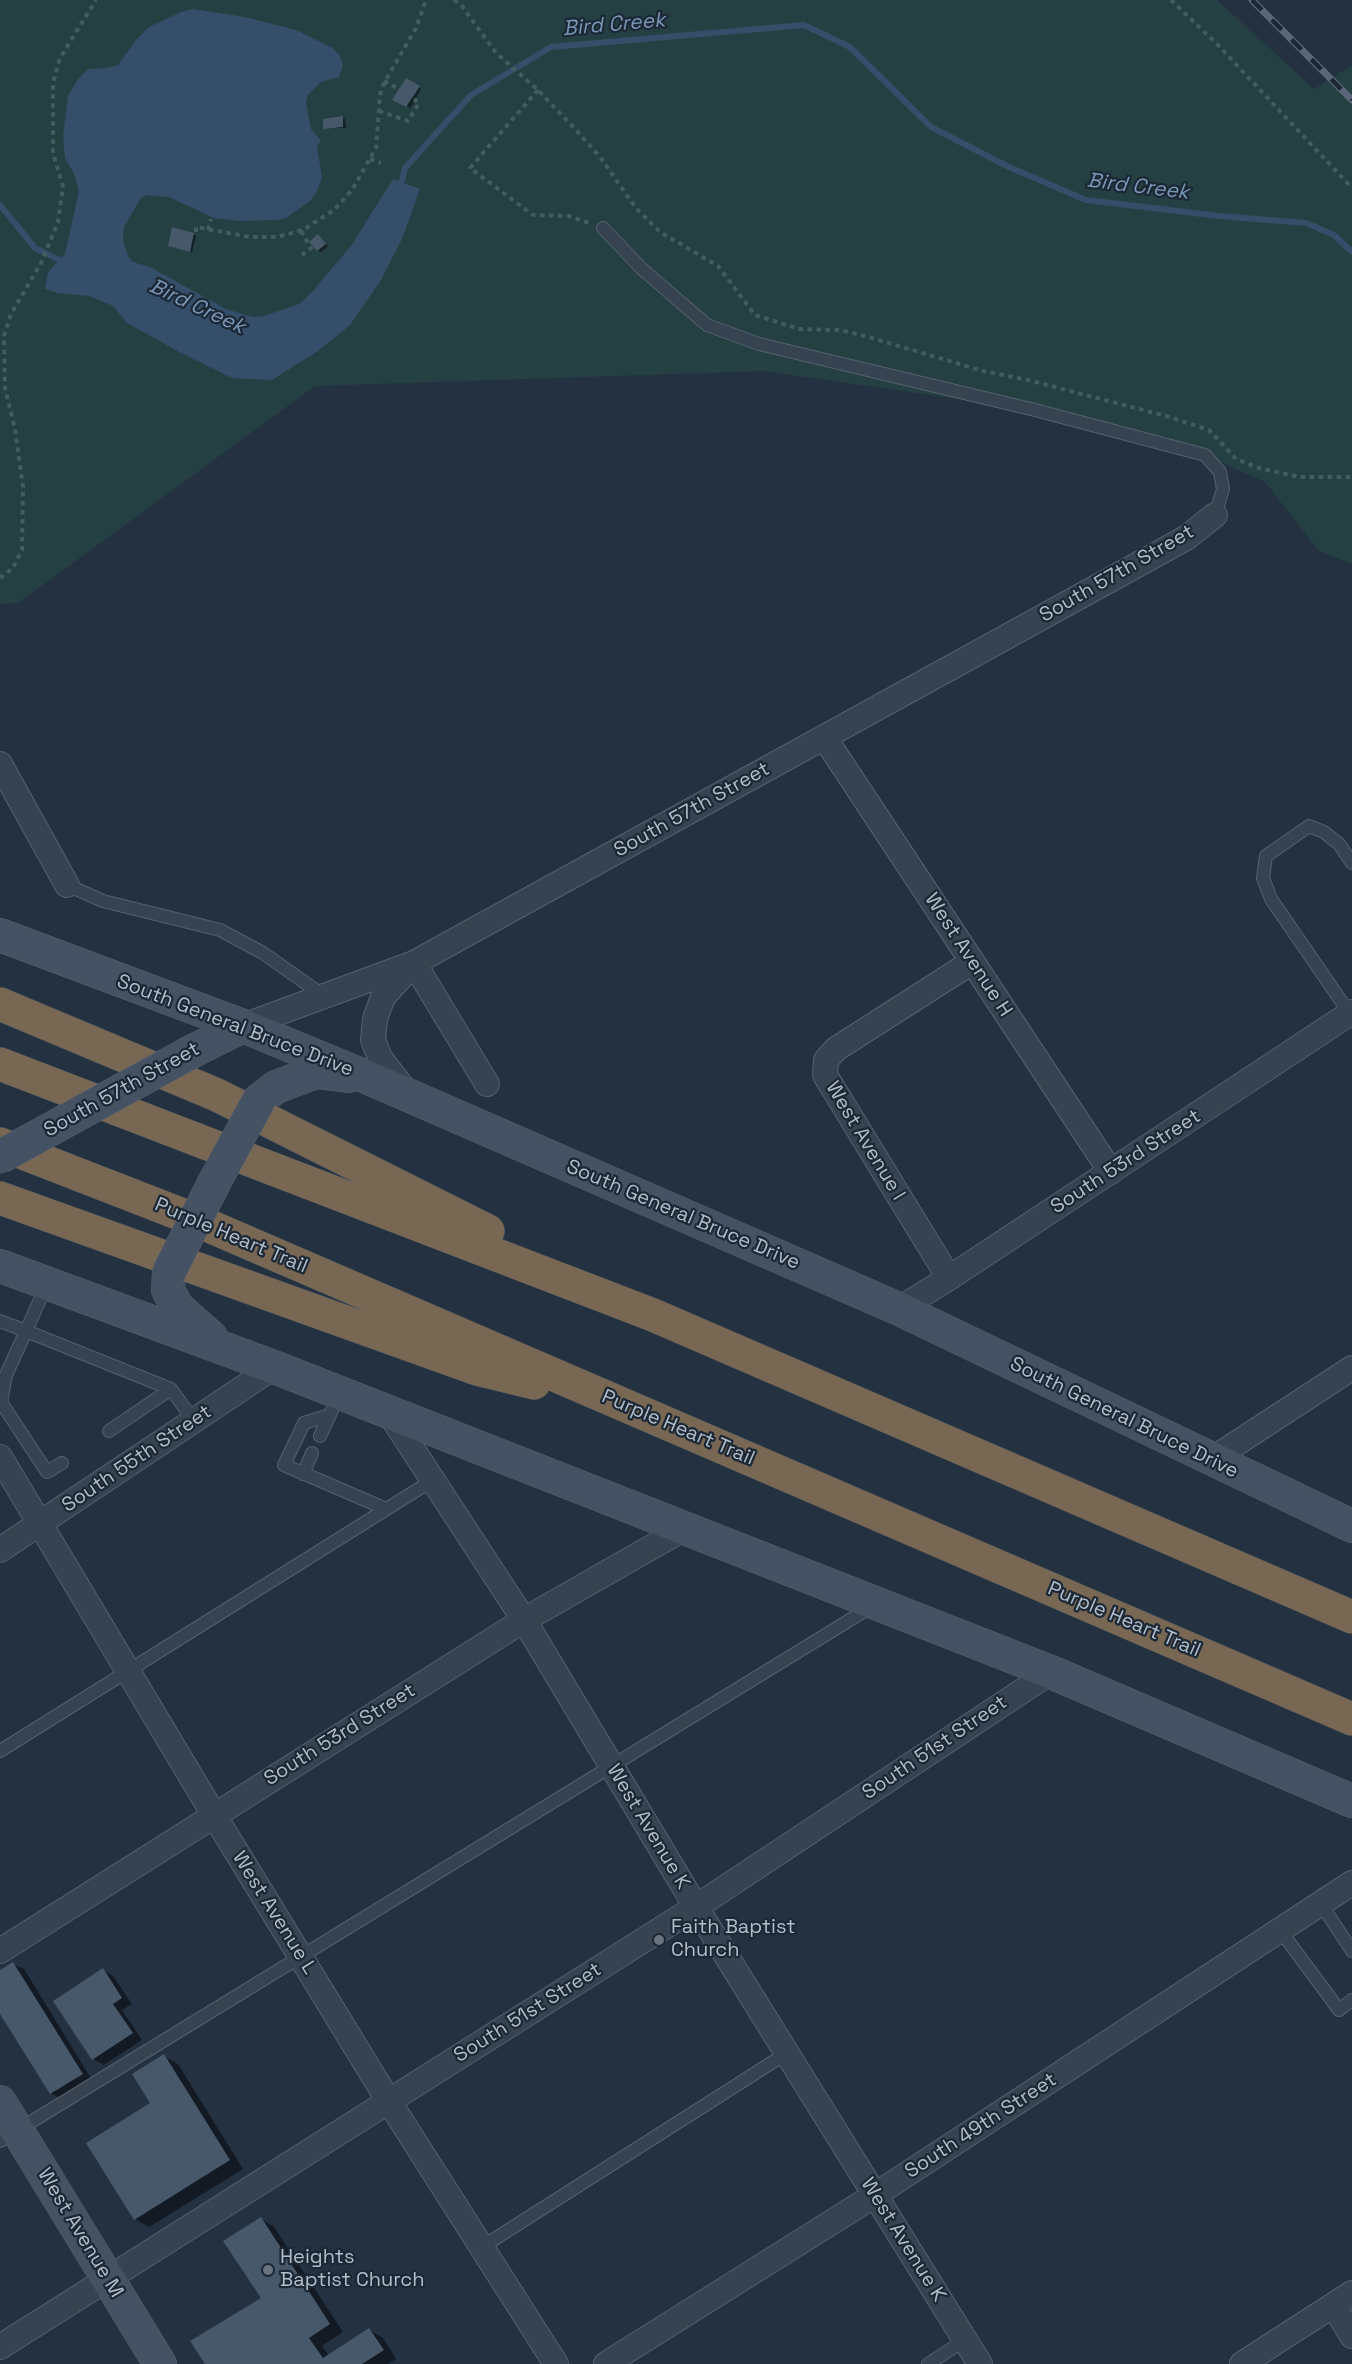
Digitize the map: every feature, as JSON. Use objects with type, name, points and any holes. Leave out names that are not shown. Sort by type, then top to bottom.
[{"type":"highway","points":[[0,1004],[218,1095],[653,1314]]},
{"type":"highway","points":[[0,1064],[653,1314],[1352,1617]]},
{"type":"highway","name":"Purple Heart Trail","points":[[0,1144],[193,1219],[1352,1719]]},
{"type":"highway","points":[[0,1198],[477,1369],[624,1405]]},
{"type":"main road","name":"South General Bruce Drive","points":[[0,935],[243,1026],[371,1079],[898,1309],[1352,1526]]},
{"type":"main road","name":"South 57th Street","points":[[0,1157],[243,1026]]},
{"type":"main road","points":[[223,1348],[177,1306],[168,1290],[169,1272],[214,1181],[259,1100],[276,1087],[316,1072],[371,1079]]},
{"type":"main road","points":[[0,1266],[274,1367],[335,1404],[389,1413],[877,1603],[1051,1672],[1352,1801]]},
{"type":"main road","name":"West Avenue M","points":[[0,2102],[9,2136],[108,2280],[160,2364]]},
{"type":"street","name":"South 57th Street","points":[[243,1026],[414,963],[1186,538],[1215,515]]},
{"type":"street","name":"West Avenue H","points":[[824,737],[1111,1172]]},
{"type":"street","points":[[0,764],[67,885]]},
{"type":"street","name":"West Avenue I","points":[[949,1278],[825,1075],[826,1060],[836,1049],[972,962]]},
{"type":"street","name":"South 57th Street","points":[[411,1098],[380,1058],[373,1040],[375,1019],[383,997],[414,963]]},
{"type":"street","points":[[414,963],[487,1084]]},
{"type":"street","name":"South 53rd Street","points":[[898,1309],[949,1278],[1351,1013]]},
{"type":"street","name":"South 55th Street","points":[[0,1550],[274,1367]]},
{"type":"street","points":[[1211,1460],[1352,1368]]},
{"type":"street","name":"West Avenue K","points":[[389,1413],[524,1620],[696,1907],[980,2364]]},
{"type":"street","name":"West Avenue L","points":[[0,1457],[388,2100],[556,2364]]},
{"type":"street","name":"South 53rd Street","points":[[0,1951],[524,1620],[685,1528]]},
{"type":"street","name":"South 51st Street","points":[[0,2347],[696,1907],[1051,1672]]},
{"type":"street","name":"South 49th Street","points":[[606,2364],[875,2195],[1352,1883]]},
{"type":"street","points":[[1242,2364],[1342,2299],[1352,2336]]},
{"type":"lane","name":"South 57th Street","points":[[603,228],[642,269],[707,325],[759,344],[1023,407],[1205,455],[1220,472],[1223,489],[1215,515]]},
{"type":"lane","points":[[1351,1013],[1271,899],[1263,878],[1266,856],[1309,826],[1324,832],[1339,844],[1352,863]]},
{"type":"lane","points":[[67,885],[103,901],[220,930],[263,953],[324,996]]},
{"type":"lane","points":[[47,1283],[6,1375],[1,1401],[47,1472],[62,1463]]},
{"type":"lane","points":[[0,1321],[171,1389],[194,1421]]},
{"type":"lane","points":[[109,1431],[171,1389]]},
{"type":"lane","points":[[320,1436],[335,1404]]},
{"type":"lane","points":[[335,1404],[304,1423],[284,1465],[386,1509]]},
{"type":"lane","points":[[303,1474],[312,1453]]},
{"type":"lane","points":[[0,1751],[433,1479]]},
{"type":"lane","points":[[9,2136],[877,1603]]},
{"type":"lane","points":[[1321,1904],[1352,1951]]},
{"type":"lane","points":[[1280,1930],[1339,2010],[1352,2000]]},
{"type":"lane","points":[[482,2247],[787,2053]]},
{"type":"lane","points":[[928,2364],[966,2340]]},
{"type":"path","points":[[0,578],[13,568],[22,550],[23,487],[15,429],[5,388],[4,336],[11,314],[42,261],[58,222],[63,187],[53,153],[53,83],[60,58],[96,0]]},
{"type":"path","points":[[196,232],[196,227],[250,237],[277,237],[301,231],[334,210],[352,190],[376,148],[380,95],[384,81],[416,28],[426,0]]},
{"type":"path","points":[[454,0],[462,6],[496,52],[538,90],[600,158],[636,208],[660,232],[718,266],[755,315],[799,329],[840,330],[865,336],[982,371],[1049,385],[1166,416],[1209,430],[1236,459],[1259,468],[1300,477],[1352,477]]},
{"type":"path","points":[[1171,0],[1216,43],[1352,188]]},
{"type":"path","points":[[384,81],[397,88]]},
{"type":"path","points":[[538,90],[470,168],[533,215],[569,216],[603,228]]},
{"type":"path","points":[[379,111],[408,120],[419,103],[414,99]]},
{"type":"path","points":[[370,159],[381,163]]},
{"type":"path","points":[[208,230],[212,219]]},
{"type":"path","points":[[301,231],[311,248],[302,255]]},
{"type":"green space","points":[[0,0],[1217,0],[1314,89],[1352,65],[1352,564],[1319,551],[1265,482],[1205,455],[1035,410],[764,371],[315,386],[18,603],[0,604]]},
{"type":"water","points":[[193,9],[245,17],[296,30],[333,48],[339,55],[343,65],[339,77],[321,82],[308,95],[306,102],[311,129],[321,141],[317,146],[322,178],[310,201],[286,218],[276,220],[240,221],[214,218],[169,197],[147,195],[141,198],[124,227],[123,240],[128,256],[133,262],[150,267],[226,309],[253,317],[264,316],[299,304],[312,292],[351,246],[393,179],[420,189],[402,239],[381,280],[350,325],[318,351],[272,380],[232,378],[127,323],[113,306],[89,296],[58,293],[45,289],[48,272],[65,254],[79,191],[74,174],[65,158],[63,136],[68,96],[78,79],[88,69],[118,65],[136,40],[149,27]]},
{"type":"building","points":[[406,78],[420,86],[406,107],[392,100]]},
{"type":"building","points":[[343,116],[343,127],[323,129],[323,119]]},
{"type":"building","points":[[172,227],[194,233],[190,252],[168,246]]},
{"type":"building","points":[[318,234],[326,244],[317,251],[309,242]]},
{"type":"building","points":[[13,1962],[83,2074],[50,2094],[0,2014],[0,1970]]},
{"type":"building","points":[[103,1968],[122,1998],[113,2004],[133,2033],[92,2060],[53,2001]]},
{"type":"building","points":[[164,2054],[230,2160],[134,2220],[86,2143],[150,2103],[132,2074]]},
{"type":"building","name":"Heights Baptist Church","points":[[261,2217],[330,2324],[309,2338],[323,2358],[369,2328],[384,2350],[362,2364],[205,2364],[190,2341],[261,2298],[223,2241]]},
{"type":"waterway","name":"Bird Creek","points":[[400,188],[405,168],[471,95],[551,47],[804,25],[850,47],[931,127],[1009,167],[1086,200],[1219,216],[1306,223],[1334,235],[1352,252]]},
{"type":"waterway","name":"Bird Creek","points":[[0,205],[35,248],[66,263]]},
{"type":"railway","points":[[1252,0],[1352,100]]},
{"type":"place","name":"Faith Baptist Church","points":[[659,1940]]},
{"type":"place","name":"Heights Baptist Church","points":[[268,2270]]}]
